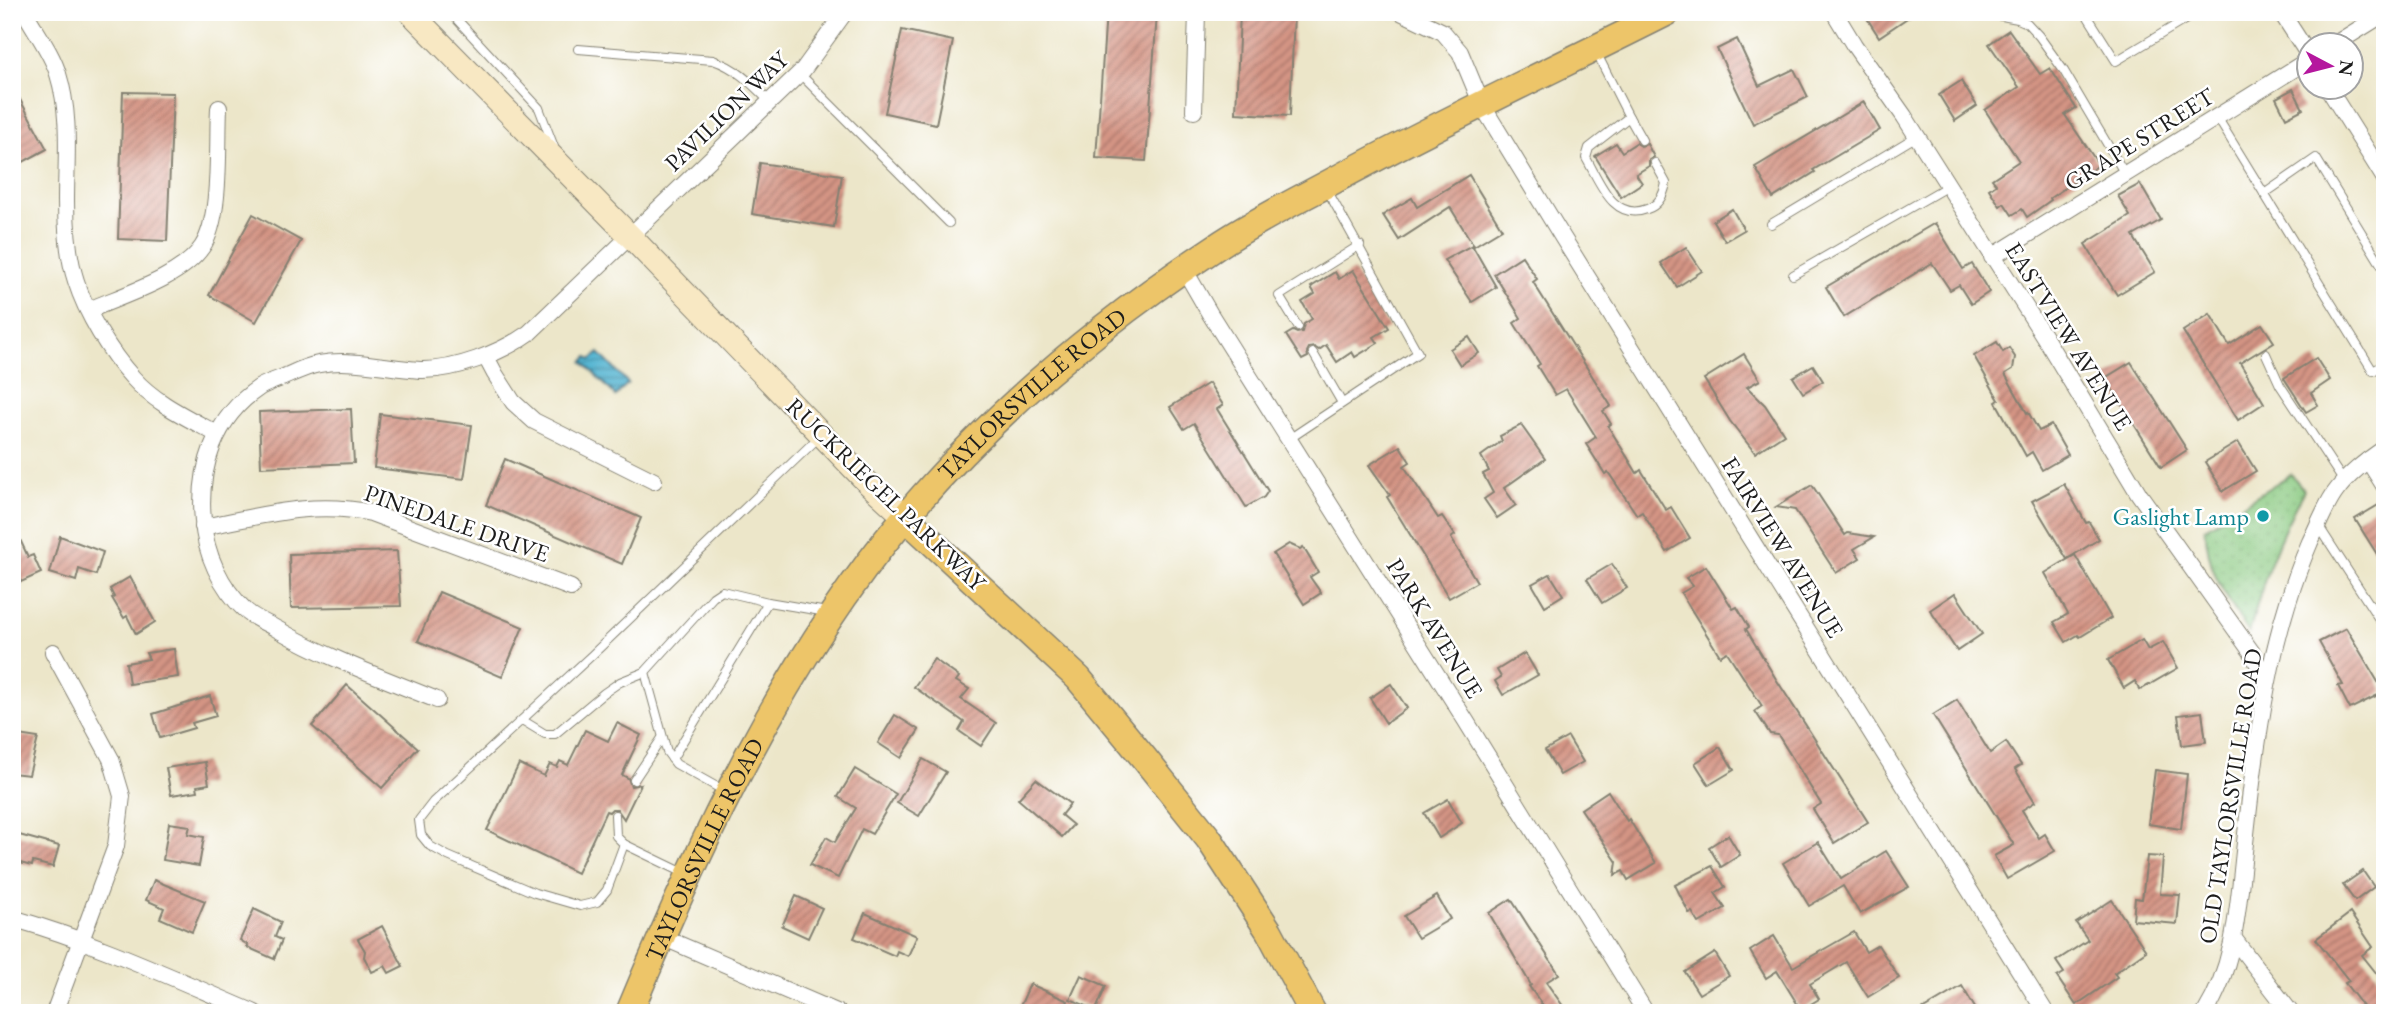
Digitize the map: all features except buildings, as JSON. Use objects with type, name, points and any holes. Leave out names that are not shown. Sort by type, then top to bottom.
[{"type":"main road","name":"RUCKRIEGEL PARKWAY","points":[[410,12],[869,485],[1078,678],[1209,839],[1269,931],[1313,1013]]},
{"type":"main road","name":"TAYLORSVILLE ROAD","points":[[629,1013],[728,793],[785,690],[834,613],[905,517],[948,469],[1032,387],[1152,289],[1248,227],[1668,12]]},
{"type":"street","points":[[25,12],[58,72],[68,140],[66,205],[71,260],[76,282],[100,333],[133,379],[171,408],[217,434],[205,468],[201,498],[204,542],[222,581],[245,611],[304,645],[437,700]]},
{"type":"street","name":"PAVILION WAY","points":[[217,434],[224,422],[260,387],[319,364],[354,363],[422,370],[486,357],[510,347],[529,333],[799,73],[845,12]]},
{"type":"street","points":[[1194,111],[1197,12]]},
{"type":"street","name":"FAIRVIEW AVENUE","points":[[1401,12],[1443,32],[1460,52],[1482,105],[1563,238],[2046,1013]]},
{"type":"street","name":"EASTVIEW AVENUE","points":[[1834,12],[2045,338],[2140,494],[2253,654],[2267,683]]},
{"type":"street","points":[[2281,12],[2296,37]]},
{"type":"street","points":[[2354,32],[2385,13]]},
{"type":"street","name":"GRAPE STREET","points":[[1992,257],[2296,66]]},
{"type":"street","points":[[2337,102],[2385,179]]},
{"type":"street","points":[[89,310],[172,272],[202,247],[214,217],[219,108]]},
{"type":"street","name":"PARK AVENUE","points":[[1184,269],[1646,1013]]},
{"type":"street","points":[[486,357],[513,402],[534,421],[654,481]]},
{"type":"street","name":"OLD TAYLORSVILLE ROAD","points":[[2205,1013],[2213,1000],[2234,939],[2252,778],[2267,683],[2285,611],[2303,558],[2326,508],[2344,482],[2385,448]]},
{"type":"street","points":[[2368,460],[2385,487]]},
{"type":"street","name":"PINEDALE DRIVE","points":[[203,527],[303,508],[353,509],[371,513],[571,588]]},
{"type":"street","points":[[53,652],[111,759],[122,796],[116,846],[54,1013]]},
{"type":"street","points":[[12,918],[80,940],[255,1013]]},
{"type":"street","points":[[662,937],[839,1013]]},
{"type":"street","points":[[2234,939],[2291,1013]]},
{"type":"lane","points":[[450,12],[539,107],[562,166]]},
{"type":"lane","points":[[1980,12],[2028,23],[2085,106],[2125,174]]},
{"type":"lane","points":[[2085,12],[2116,61],[2198,12]]},
{"type":"lane","points":[[578,49],[713,60],[742,74],[770,102]]},
{"type":"lane","points":[[1594,49],[1642,140]]},
{"type":"lane","points":[[799,73],[949,223]]},
{"type":"lane","points":[[1629,117],[1589,148],[1586,158],[1612,204],[1623,211],[1636,213],[1652,208],[1664,194],[1666,183],[1654,163]]},
{"type":"lane","points":[[2217,117],[2373,371],[2385,364]]},
{"type":"lane","points":[[1771,224],[1916,136]]},
{"type":"lane","points":[[2264,194],[2316,158],[2385,271]]},
{"type":"lane","points":[[1289,439],[1418,353],[1325,186]]},
{"type":"lane","points":[[1793,275],[1948,186]]},
{"type":"lane","points":[[1298,327],[1279,296],[1360,245]]},
{"type":"lane","points":[[1313,353],[1342,403]]},
{"type":"lane","points":[[2266,354],[2280,385],[2344,482]]},
{"type":"lane","points":[[624,844],[607,890],[597,902],[580,906],[536,893],[448,856],[430,846],[421,835],[419,820],[433,802],[822,434]]},
{"type":"lane","points":[[2318,524],[2379,619],[2385,617]]},
{"type":"lane","points":[[522,720],[545,734],[555,734],[604,693],[620,682],[645,672],[713,597],[722,591],[834,613]]},
{"type":"lane","points":[[672,759],[768,602]]},
{"type":"lane","points":[[645,672],[662,738],[672,759],[676,764],[728,793]]},
{"type":"lane","points":[[634,780],[662,738]]},
{"type":"lane","points":[[615,815],[616,836],[624,844],[689,875]]},
{"type":"green space","points":[[2291,474],[2304,490],[2272,560],[2249,633],[2219,584],[2210,559],[2205,528]]},
{"type":"water","points":[[599,353],[628,383],[616,396],[583,362],[588,357],[591,360]]},
{"type":"place","name":"Gaslight Lamp","points":[[2263,516]]}]
